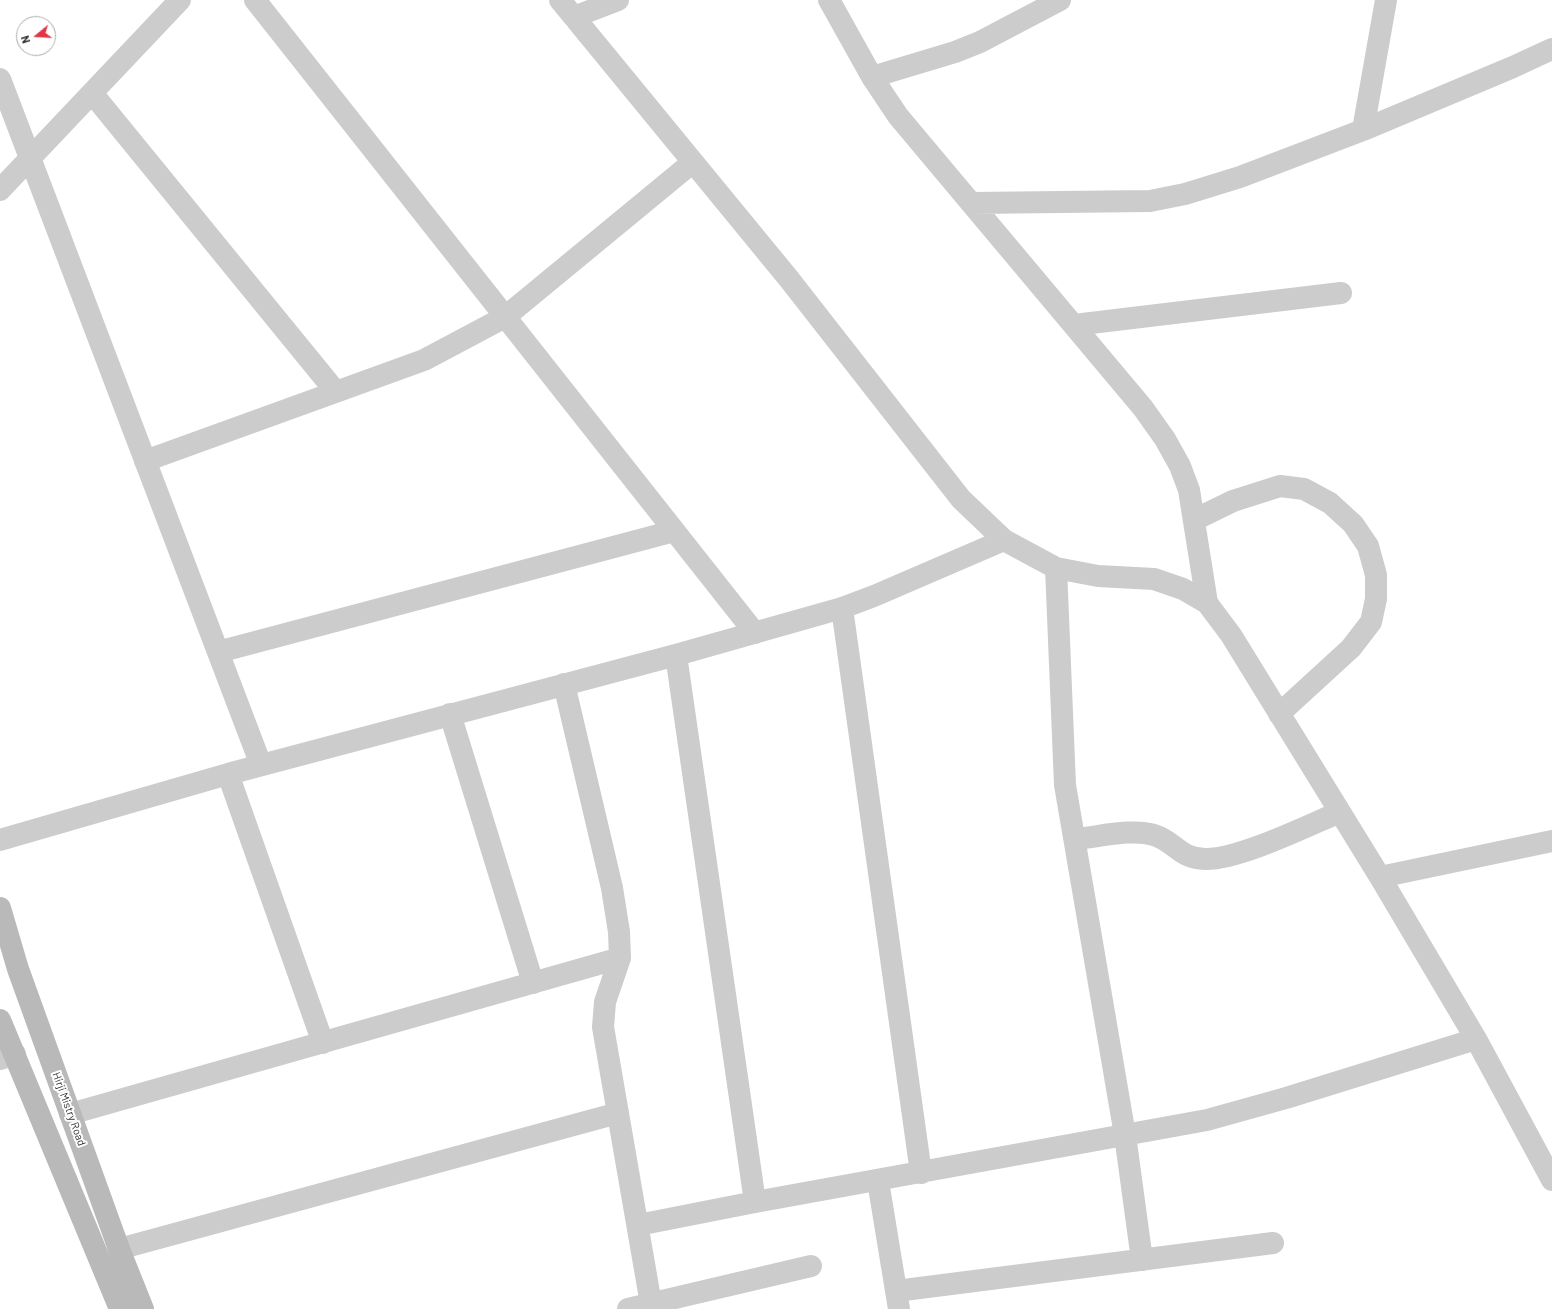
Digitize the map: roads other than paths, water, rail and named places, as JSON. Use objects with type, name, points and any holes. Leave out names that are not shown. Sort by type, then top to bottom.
[{"type":"main road","name":"Hirji Mistry Road","points":[[2,918],[18,969],[70,1114],[119,1249],[143,1309]]},
{"type":"main road","points":[[0,1020],[7,1057],[120,1309]]},
{"type":"street","points":[[0,190],[180,0]]},
{"type":"street","points":[[255,0],[754,633]]},
{"type":"street","points":[[560,0],[789,279],[961,499],[1004,540],[1056,568],[1098,576],[1154,579],[1184,589],[1207,603],[1230,635],[1380,877],[1476,1039],[1552,1180]]},
{"type":"street","points":[[574,17],[618,0]]},
{"type":"street","points":[[829,0],[872,77],[898,116],[1143,408],[1165,440],[1180,466],[1190,490],[1207,603]]},
{"type":"street","points":[[872,77],[955,52],[980,42],[1060,0]]},
{"type":"street","points":[[1364,130],[1386,0]]},
{"type":"street","points":[[972,203],[1150,201],[1185,194],[1240,177],[1364,130],[1514,67],[1552,49]]},
{"type":"street","points":[[0,79],[29,159],[261,765]]},
{"type":"street","points":[[92,93],[336,392]]},
{"type":"street","points":[[145,461],[424,360],[505,317],[693,162]]},
{"type":"street","points":[[1074,325],[1341,294]]},
{"type":"street","points":[[1194,520],[1233,501],[1280,486],[1304,489],[1330,503],[1354,524],[1368,546],[1376,575],[1376,600],[1371,622],[1352,648],[1279,714]]},
{"type":"street","points":[[218,652],[674,532]]},
{"type":"street","points":[[0,840],[228,774],[676,655],[842,608],[874,596],[1004,540]]},
{"type":"street","points":[[1056,568],[1065,785],[1125,1135],[1142,1260]]},
{"type":"street","points":[[842,608],[921,1173]]},
{"type":"street","points":[[676,655],[755,1202]]},
{"type":"street","points":[[564,684],[612,888],[619,932],[620,958],[605,1002],[603,1027],[651,1304]]},
{"type":"street","points":[[450,714],[533,983]]},
{"type":"street","points":[[228,774],[323,1043]]},
{"type":"street","points":[[1075,839],[1135,832],[1152,834],[1163,838],[1183,854],[1206,859],[1224,857],[1266,842],[1340,812]]},
{"type":"street","points":[[1380,877],[1552,841]]},
{"type":"street","points":[[70,1114],[620,958]]},
{"type":"street","points":[[638,1225],[755,1202],[878,1181],[1207,1120],[1286,1098],[1476,1039]]},
{"type":"street","points":[[119,1249],[618,1113]]},
{"type":"street","points":[[878,1181],[898,1300],[1142,1260],[1274,1243]]},
{"type":"street","points":[[628,1309],[811,1266]]}]
